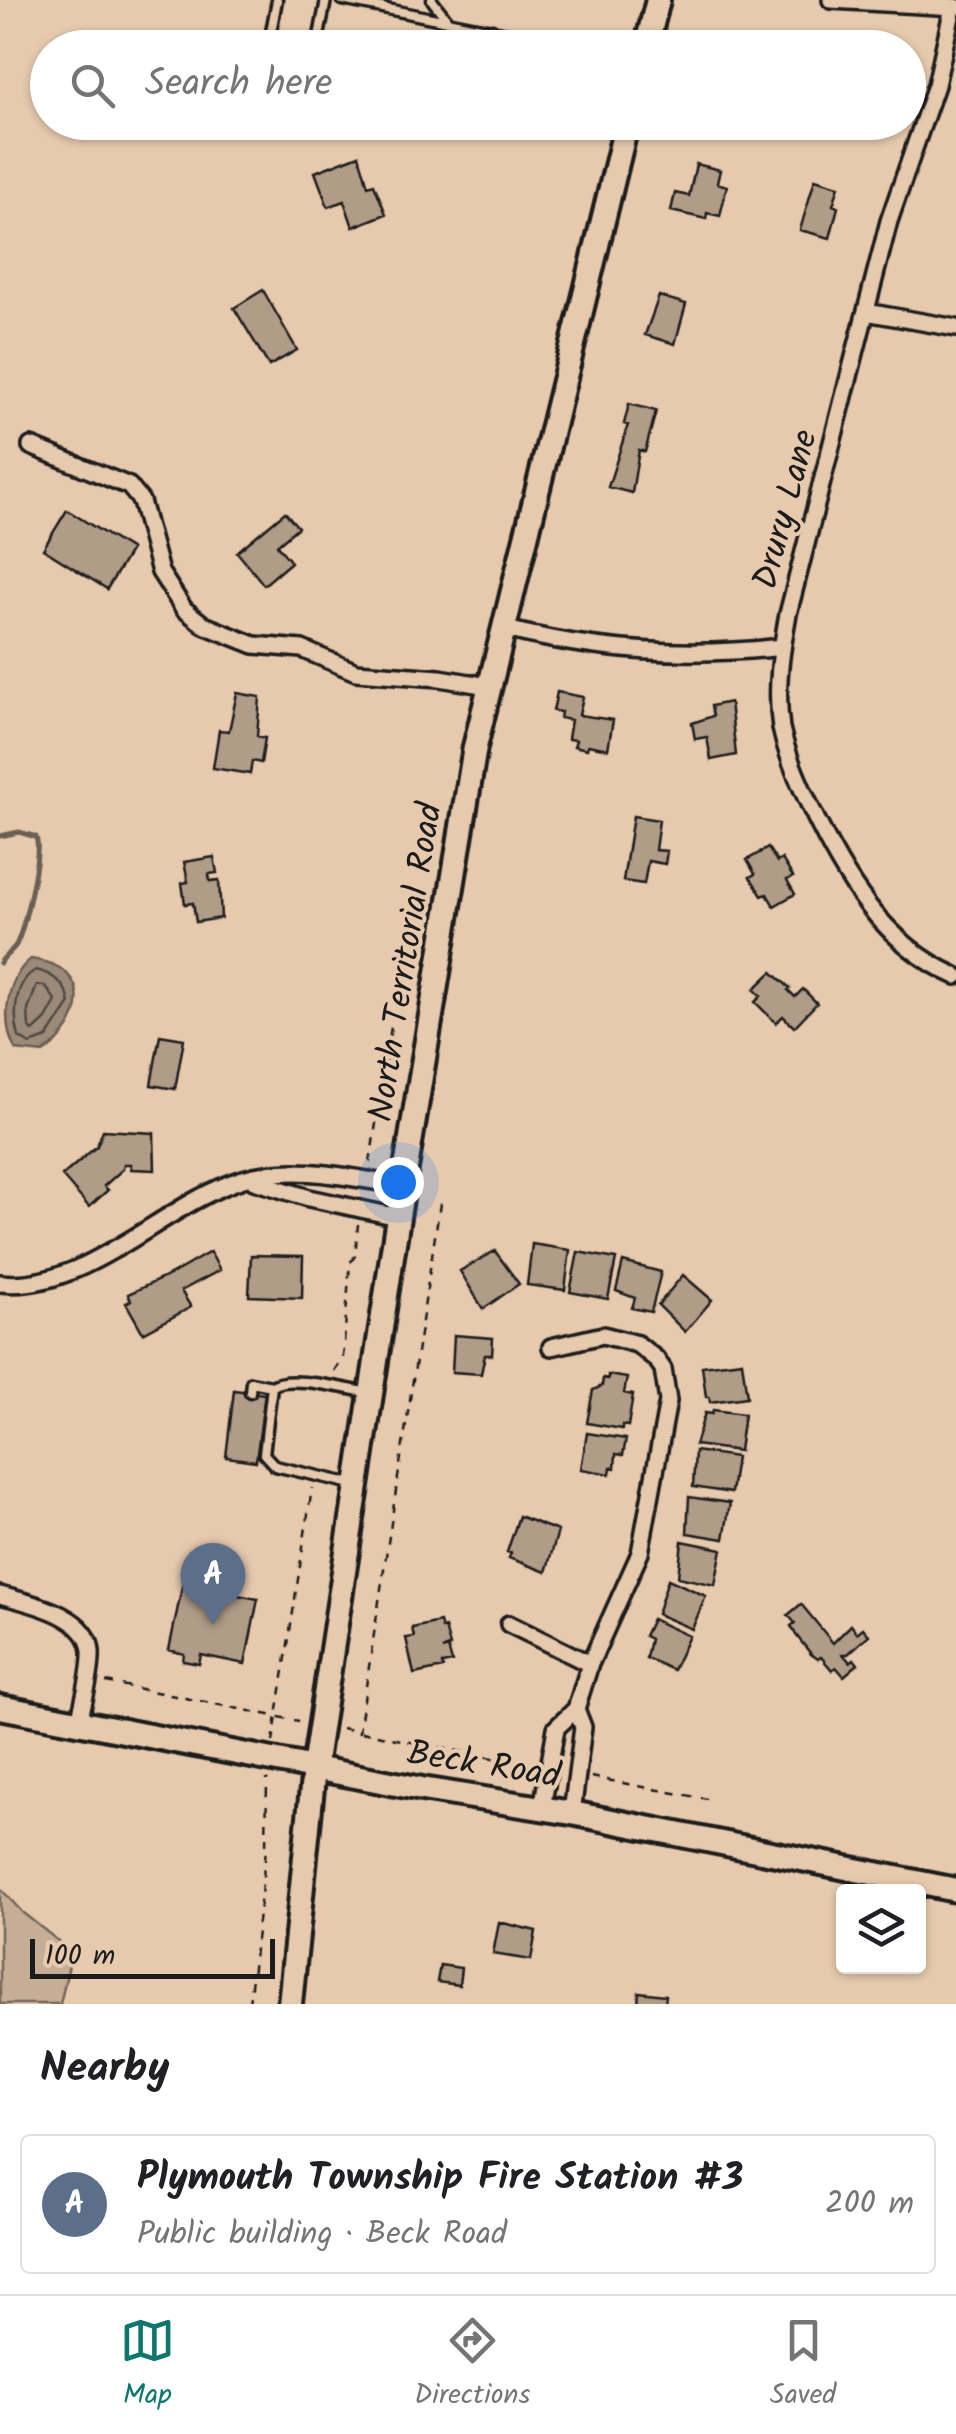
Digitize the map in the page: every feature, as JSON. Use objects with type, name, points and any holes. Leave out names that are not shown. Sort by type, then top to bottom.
[{"type":"main road","points":[[650,30],[658,0]]},
{"type":"main road","name":"North Territorial Road","points":[[290,2004],[314,1768],[370,1393],[475,747],[623,140]]},
{"type":"main road","name":"Beck Road","points":[[0,1707],[956,1890]]},
{"type":"street","points":[[831,0],[954,7]]},
{"type":"street","name":"Drury Lane","points":[[926,114],[954,7]]},
{"type":"street","name":"Drury Lane","points":[[917,140],[889,221],[782,647],[778,701],[796,775],[824,836],[860,896],[892,934],[920,957],[956,976]]},
{"type":"street","points":[[866,312],[956,328]]},
{"type":"street","points":[[31,446],[128,486],[141,501],[160,572],[184,608],[204,624],[254,645],[302,650],[356,672],[488,686]]},
{"type":"street","points":[[502,628],[573,644],[639,652],[714,653],[782,647]]},
{"type":"street","points":[[0,1283],[43,1282],[62,1275],[187,1202],[246,1178],[301,1172],[403,1186]]},
{"type":"street","points":[[246,1178],[309,1198],[398,1217]]},
{"type":"street","points":[[542,1808],[556,1728],[576,1709],[590,1664],[645,1536],[668,1391],[663,1369],[637,1344],[604,1335],[551,1347]]},
{"type":"street","points":[[0,1595],[80,1628],[91,1654],[80,1723]]},
{"type":"street","points":[[509,1624],[590,1664]]},
{"type":"street","points":[[572,1814],[582,1727],[576,1709]]},
{"type":"lane","points":[[270,30],[277,0]]},
{"type":"lane","points":[[321,30],[326,0]]},
{"type":"lane","points":[[342,0],[497,30]]},
{"type":"lane","points":[[432,0],[448,20]]},
{"type":"lane","points":[[250,1392],[251,1382],[272,1386],[279,1381],[296,1381],[370,1393]]},
{"type":"lane","points":[[272,1386],[264,1454],[274,1466],[356,1484]]},
{"type":"path","points":[[359,1732],[440,1197]]},
{"type":"path","points":[[274,1730],[314,1476]]},
{"type":"path","points":[[87,1678],[293,1720]]},
{"type":"path","points":[[345,1729],[539,1766]]},
{"type":"path","points":[[585,1776],[707,1799]]},
{"type":"path","points":[[250,2004],[266,1849],[266,1785]]},
{"type":"shaded area","points":[[0,1888],[23,1913],[72,1952],[60,2004],[0,2004]]},
{"type":"water","points":[[31,959],[52,964],[66,973],[75,984],[78,998],[69,1027],[43,1053],[16,1050],[8,1028],[11,989]]},
{"type":"building","points":[[359,155],[368,186],[374,184],[386,214],[353,227],[344,201],[328,207],[315,172]]},
{"type":"building","points":[[696,164],[720,170],[717,183],[727,186],[720,216],[707,213],[706,219],[671,211],[675,193],[689,196]]},
{"type":"building","points":[[815,179],[839,186],[830,238],[800,230]]},
{"type":"building","points":[[263,290],[297,350],[269,366],[234,308]]},
{"type":"building","points":[[659,296],[686,304],[675,344],[645,335]]},
{"type":"building","points":[[629,404],[656,411],[645,452],[639,450],[632,493],[608,487],[628,425],[624,424]]},
{"type":"building","points":[[67,510],[131,550],[107,589],[43,549]]},
{"type":"building","points":[[285,512],[298,527],[277,545],[291,562],[264,585],[237,552]]},
{"type":"building","points":[[557,692],[583,697],[579,715],[613,720],[608,749],[574,746],[576,740],[568,739],[571,720],[560,718],[561,712],[553,711]]},
{"type":"building","points":[[237,693],[260,697],[257,736],[265,738],[261,763],[252,761],[250,774],[213,768],[219,730],[229,731]]},
{"type":"building","points":[[730,702],[736,755],[711,760],[707,737],[695,739],[692,723],[713,716],[711,706]]},
{"type":"building","points":[[633,816],[659,820],[655,850],[667,851],[665,864],[648,861],[644,884],[623,881]]},
{"type":"building","points":[[768,848],[777,862],[782,859],[793,877],[787,880],[795,894],[774,906],[750,877],[755,874],[747,860]]},
{"type":"building","points":[[214,857],[217,873],[209,874],[210,881],[219,880],[221,918],[196,922],[193,903],[185,904],[182,883],[188,882],[184,862]]},
{"type":"building","points":[[772,972],[795,997],[803,989],[817,1003],[794,1027],[783,1016],[776,1023],[755,1002],[761,996],[754,989]]},
{"type":"building","points":[[160,1035],[184,1039],[175,1089],[151,1085]]},
{"type":"building","points":[[103,1130],[154,1133],[155,1170],[131,1169],[131,1164],[124,1164],[104,1186],[108,1190],[89,1207],[62,1176],[97,1146]]},
{"type":"building","points":[[532,1244],[570,1250],[565,1290],[527,1285]]},
{"type":"building","points":[[495,1251],[519,1284],[483,1309],[460,1271]]},
{"type":"building","points":[[210,1252],[220,1270],[181,1291],[191,1307],[143,1333],[126,1303],[131,1300],[128,1294]]},
{"type":"building","points":[[578,1252],[616,1259],[608,1299],[570,1292]]},
{"type":"building","points":[[251,1255],[303,1256],[302,1298],[249,1296]]},
{"type":"building","points":[[623,1262],[661,1272],[651,1312],[632,1308],[635,1298],[616,1291]]},
{"type":"building","points":[[683,1275],[712,1300],[685,1332],[658,1305]]},
{"type":"building","points":[[454,1335],[493,1338],[492,1355],[485,1355],[481,1374],[452,1372]]},
{"type":"building","points":[[742,1361],[747,1397],[710,1402],[702,1366]]},
{"type":"building","points":[[608,1375],[627,1378],[624,1393],[633,1395],[628,1426],[622,1425],[622,1429],[587,1423],[593,1390],[602,1386]]},
{"type":"building","points":[[234,1390],[265,1394],[256,1461],[226,1457]]},
{"type":"building","points":[[713,1410],[744,1414],[739,1451],[695,1445],[705,1413],[712,1414]]},
{"type":"building","points":[[587,1433],[626,1439],[623,1455],[616,1454],[615,1468],[611,1467],[610,1474],[581,1469]]},
{"type":"building","points":[[695,1451],[736,1457],[731,1493],[693,1487]]},
{"type":"building","points":[[689,1497],[730,1503],[724,1539],[687,1533]]},
{"type":"building","points":[[519,1516],[558,1531],[546,1572],[509,1558],[511,1553],[507,1552]]},
{"type":"building","points":[[682,1541],[722,1549],[715,1585],[678,1577]]},
{"type":"building","points":[[188,1569],[199,1572],[197,1582],[215,1581],[213,1590],[258,1599],[245,1664],[201,1655],[199,1664],[183,1661],[184,1654],[169,1650]]},
{"type":"building","points":[[668,1579],[706,1596],[692,1629],[657,1614]]},
{"type":"building","points":[[801,1604],[833,1643],[851,1625],[857,1633],[863,1628],[869,1635],[843,1654],[858,1664],[844,1676],[836,1667],[832,1670],[821,1657],[811,1654],[796,1635],[791,1626],[795,1623],[788,1615]]},
{"type":"building","points":[[652,1619],[689,1636],[673,1670],[646,1658],[650,1639],[644,1636]]},
{"type":"building","points":[[440,1622],[450,1646],[442,1650],[448,1648],[452,1662],[442,1664],[443,1668],[414,1674],[406,1638],[414,1637],[412,1628]]},
{"type":"building","points":[[499,1922],[536,1931],[531,1960],[493,1954]]},
{"type":"building","points":[[440,1965],[461,1968],[459,1985],[437,1982]]},
{"type":"building","points":[[639,1992],[666,1995],[665,2004],[638,2004]]},
{"type":"waterway","points":[[0,836],[19,832],[36,837],[37,845],[31,891],[19,936],[0,963]]},
{"type":"place","name":"Plymouth Township Fire Station #3","points":[[213,1625]]}]
